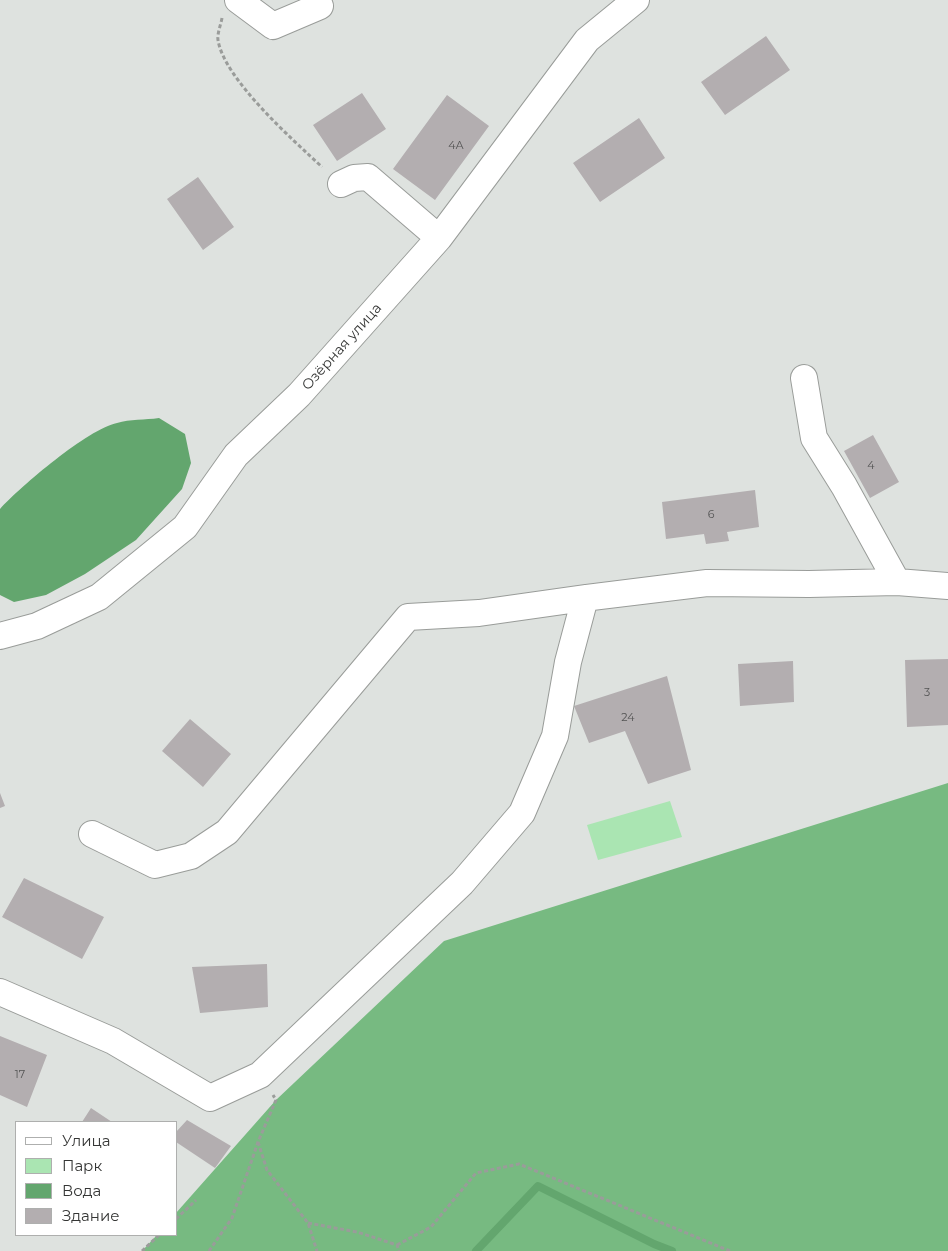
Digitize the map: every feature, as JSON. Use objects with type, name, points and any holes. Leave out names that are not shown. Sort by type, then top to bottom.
[{"type":"street","points":[[238,0],[273,26],[320,6]]},
{"type":"street","name":"Озёрная улица","points":[[0,636],[37,626],[99,597],[185,527],[236,455],[299,395],[439,238],[587,40],[636,0]]},
{"type":"street","points":[[341,184],[354,178],[368,177],[439,238]]},
{"type":"street","points":[[804,378],[814,438],[844,486],[897,582]]},
{"type":"street","points":[[92,834],[155,864],[191,856],[227,832],[408,617],[479,613],[707,583],[809,584],[897,582],[948,586]]},
{"type":"street","points":[[0,992],[113,1041],[210,1098],[260,1076],[462,882],[522,813],[555,736],[568,662],[585,598]]},
{"type":"path","points":[[218,40],[228,66],[250,95],[303,149],[341,184]]},
{"type":"path","points":[[208,1251],[232,1218],[258,1142],[276,1100]]},
{"type":"path","points":[[258,1142],[267,1170],[308,1223],[317,1251]]},
{"type":"path","points":[[308,1223],[357,1232],[398,1245],[431,1227],[476,1173],[519,1164],[730,1251]]},
{"type":"path","points":[[178,1217],[196,1200]]},
{"type":"path","points":[[142,1251],[158,1236]]},
{"type":"path","points":[[398,1245],[399,1251]]},
{"type":"green space","points":[[670,801],[682,837],[598,860],[587,825]]},
{"type":"shaded area","points":[[948,783],[948,1251],[142,1251],[156,1236],[178,1236],[178,1211],[276,1100],[444,941]]},
{"type":"water","points":[[159,418],[185,434],[191,463],[182,489],[136,540],[85,574],[46,595],[14,602],[0,595],[0,509],[39,473],[89,436],[105,427],[122,422]]},
{"type":"building","points":[[766,36],[790,70],[725,115],[701,82]]},
{"type":"building","points":[[362,93],[386,129],[337,161],[313,125]]},
{"type":"building","points":[[447,95],[489,126],[435,200],[393,169]]},
{"type":"building","points":[[639,118],[665,158],[600,202],[573,163]]},
{"type":"building","points":[[198,177],[234,227],[203,250],[167,199]]},
{"type":"building","points":[[873,435],[899,482],[870,498],[844,451]]},
{"type":"building","points":[[755,490],[759,527],[727,532],[729,541],[706,544],[704,534],[666,539],[662,502]]},
{"type":"building","points":[[948,659],[948,725],[907,727],[905,660]]},
{"type":"building","points":[[793,661],[794,702],[740,706],[738,664]]},
{"type":"building","points":[[667,676],[691,770],[648,784],[625,731],[589,743],[574,706]]},
{"type":"building","points":[[190,719],[231,754],[203,787],[162,751]]},
{"type":"building","points":[[0,793],[5,806],[0,808]]},
{"type":"building","points":[[24,878],[104,917],[82,959],[2,917]]},
{"type":"building","points":[[267,964],[268,1007],[200,1013],[192,967]]},
{"type":"building","points":[[0,1036],[47,1055],[27,1107],[0,1095]]},
{"type":"building","points":[[91,1108],[110,1121],[83,1121]]},
{"type":"building","points":[[187,1120],[231,1146],[215,1168],[178,1143],[178,1130]]},
{"type":"waterway","points":[[476,1251],[538,1186],[654,1244],[672,1251]]}]
